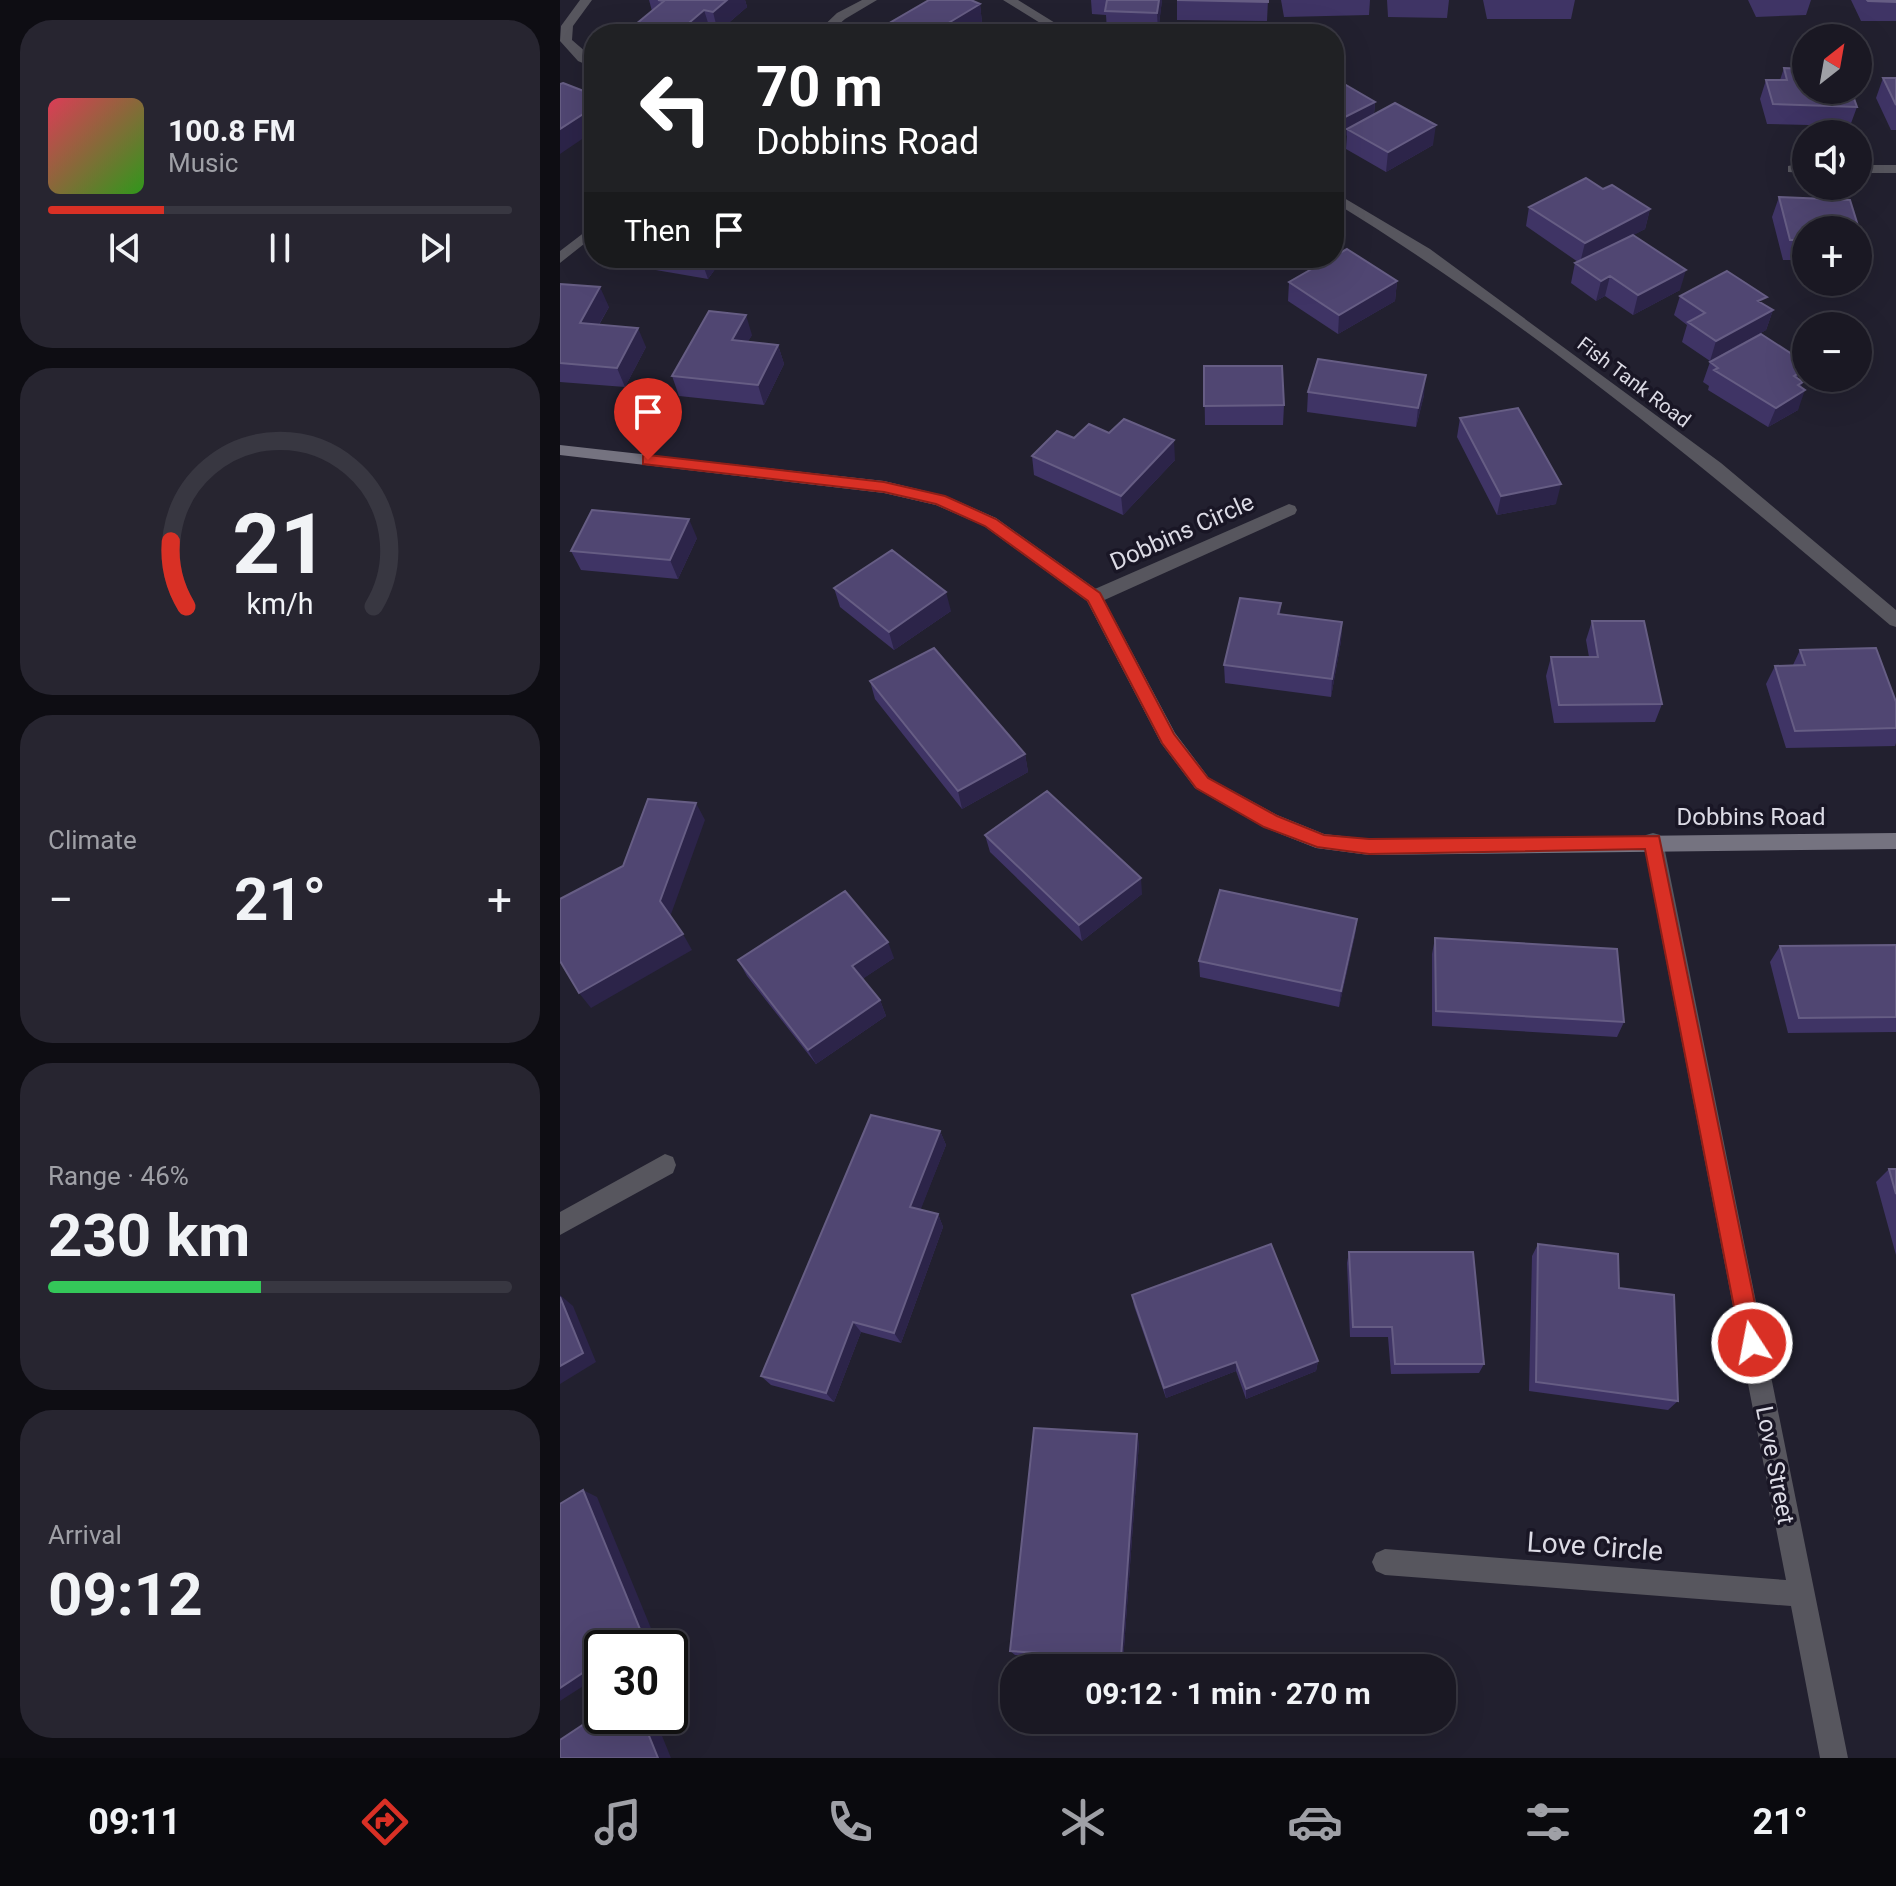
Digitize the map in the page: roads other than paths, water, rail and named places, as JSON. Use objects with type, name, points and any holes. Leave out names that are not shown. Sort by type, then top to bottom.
[{"type":"street","points":[[584,59],[566,41],[567,26],[586,0]]},
{"type":"street","points":[[832,24],[871,0]]},
{"type":"street","points":[[1009,0],[1050,24]]},
{"type":"street","points":[[1872,169],[1896,169]]},
{"type":"street","name":"Fish Tank Road","points":[[1344,202],[1425,252],[1715,467],[1896,620]]},
{"type":"street","points":[[560,259],[584,238]]},
{"type":"street","name":"Dobbins Road","points":[[560,450],[884,487],[940,500],[990,522],[1094,597],[1168,738],[1202,783],[1270,821],[1323,842],[1369,847],[1653,841],[1896,841]]},
{"type":"street","name":"Dobbins Circle","points":[[1094,597],[1289,510]]},
{"type":"street","name":"Love Street","points":[[1653,841],[1834,1758]]},
{"type":"street","points":[[560,1224],[665,1165]]},
{"type":"street","name":"Love Circle","points":[[1385,1562],[1801,1594]]}]
